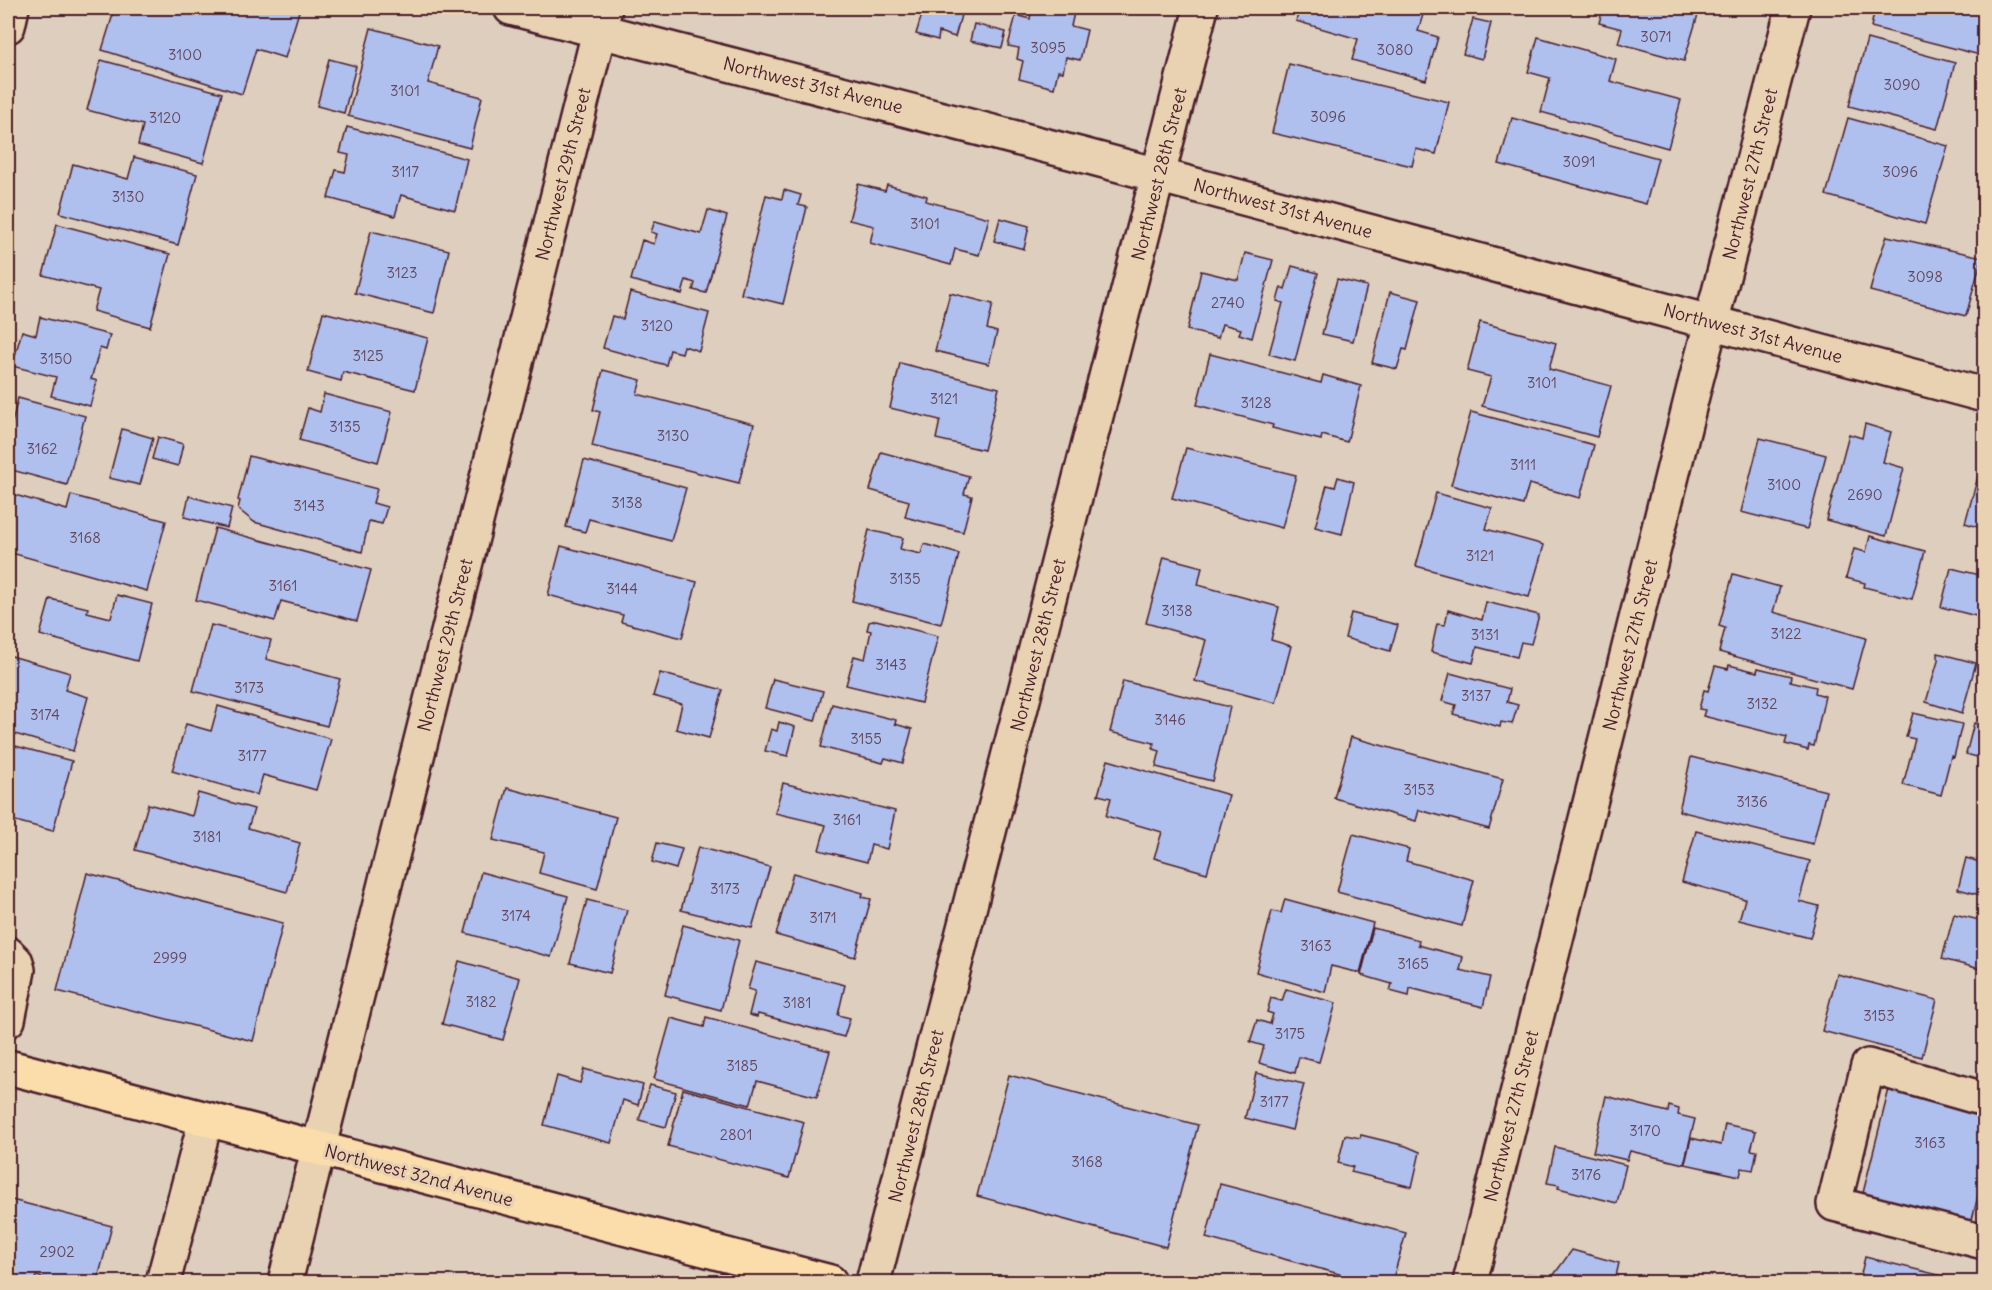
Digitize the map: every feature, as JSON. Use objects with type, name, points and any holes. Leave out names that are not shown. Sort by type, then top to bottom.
[{"type":"main road","name":"Northwest 32nd Avenue","points":[[8,1067],[830,1282]]},
{"type":"street","points":[[8,26],[12,8]]},
{"type":"street","name":"Northwest 31st Avenue","points":[[511,8],[602,19],[1159,175],[1984,395]]},
{"type":"street","name":"Northwest 28th Street","points":[[873,1282],[1201,8]]},
{"type":"street","name":"Northwest 27th Street","points":[[1470,1282],[1682,438],[1793,8]]},
{"type":"street","name":"Northwest 29th Street","points":[[285,1282],[602,19]]},
{"type":"street","points":[[8,954],[16,962],[18,970],[8,1020]]},
{"type":"street","points":[[1984,1098],[1868,1066],[1834,1204],[1984,1242]]},
{"type":"street","points":[[163,1282],[206,1119]]},
{"type":"building","points":[[115,8],[215,8],[233,13],[235,8],[300,8],[285,58],[256,49],[242,94],[102,50]]},
{"type":"building","points":[[931,8],[963,8],[955,37],[939,32],[938,40],[916,34],[923,11],[930,12]]},
{"type":"building","points":[[1032,8],[1052,8],[1074,13],[1071,26],[1087,30],[1080,60],[1066,57],[1063,72],[1058,71],[1054,88],[1019,79],[1023,61],[1017,59],[1019,48],[1008,46],[1016,15],[1030,19]]},
{"type":"building","points":[[1300,8],[1425,8],[1418,31],[1438,37],[1426,80],[1352,60],[1358,39],[1296,21]]},
{"type":"building","points":[[1603,8],[1700,8],[1684,61],[1618,43],[1622,29],[1599,23]]},
{"type":"building","points":[[1875,8],[1984,8],[1984,56],[1871,27]]},
{"type":"building","points":[[1473,19],[1491,23],[1482,59],[1463,54]]},
{"type":"building","points":[[974,24],[1006,32],[1002,48],[970,41]]},
{"type":"building","points":[[371,28],[438,46],[428,83],[482,97],[470,148],[348,116]]},
{"type":"building","points":[[1538,37],[1616,59],[1610,81],[1681,100],[1668,148],[1541,112],[1550,78],[1528,72]]},
{"type":"building","points":[[1867,39],[1955,63],[1937,129],[1849,106]]},
{"type":"building","points":[[329,59],[356,66],[344,113],[317,106]]},
{"type":"building","points":[[101,60],[222,93],[203,163],[138,145],[143,125],[87,110]]},
{"type":"building","points":[[1289,64],[1449,102],[1436,154],[1416,149],[1412,166],[1272,133]]},
{"type":"building","points":[[1512,118],[1658,158],[1646,204],[1499,164]]},
{"type":"building","points":[[1848,118],[1948,146],[1925,224],[1826,195]]},
{"type":"building","points":[[347,127],[467,159],[455,210],[401,195],[395,216],[328,198],[336,170],[345,172],[349,155],[340,153]]},
{"type":"building","points":[[134,157],[197,174],[178,245],[60,213],[73,164],[128,179]]},
{"type":"building","points":[[858,184],[885,191],[887,185],[927,196],[926,201],[989,218],[979,255],[955,249],[951,265],[870,243],[874,226],[849,220]]},
{"type":"building","points":[[784,190],[801,195],[798,205],[807,207],[783,304],[741,294],[766,195],[782,199]]},
{"type":"building","points":[[708,210],[727,216],[706,293],[693,290],[695,283],[686,280],[682,294],[631,280],[642,240],[654,244],[657,234],[651,232],[655,221],[701,234]]},
{"type":"building","points":[[1000,218],[1029,226],[1024,249],[994,241]]},
{"type":"building","points":[[57,224],[170,254],[150,327],[93,311],[99,290],[43,275]]},
{"type":"building","points":[[371,231],[449,250],[434,313],[355,293]]},
{"type":"building","points":[[1887,236],[1982,257],[1966,316],[1870,291]]},
{"type":"building","points":[[1245,253],[1273,260],[1252,338],[1239,334],[1241,329],[1222,324],[1218,338],[1187,330],[1201,271],[1238,280]]},
{"type":"building","points":[[1292,266],[1318,273],[1295,361],[1269,354],[1283,303],[1277,301],[1281,287],[1285,289]]},
{"type":"building","points":[[1337,279],[1367,286],[1353,341],[1322,334]]},
{"type":"building","points":[[630,292],[709,313],[699,351],[684,346],[682,353],[670,350],[666,365],[603,348],[612,316],[623,319]]},
{"type":"building","points":[[1390,292],[1420,300],[1407,350],[1403,349],[1397,369],[1372,363]]},
{"type":"building","points":[[950,293],[993,304],[987,329],[997,332],[989,364],[935,351]]},
{"type":"building","points":[[323,312],[428,338],[415,390],[343,372],[341,381],[308,372]]},
{"type":"building","points":[[40,317],[110,335],[106,350],[100,348],[91,379],[97,381],[90,406],[51,396],[56,377],[12,366],[22,331],[36,335]]},
{"type":"building","points":[[1480,322],[1556,343],[1549,369],[1611,386],[1597,437],[1482,406],[1491,377],[1467,371]]},
{"type":"building","points":[[1210,354],[1321,383],[1323,375],[1361,386],[1347,442],[1322,435],[1321,440],[1272,428],[1273,425],[1197,405]]},
{"type":"building","points":[[900,363],[999,388],[984,450],[936,439],[940,420],[890,408]]},
{"type":"building","points":[[603,370],[641,380],[637,394],[754,424],[739,483],[592,446],[600,412],[593,410]]},
{"type":"building","points":[[324,394],[392,412],[378,462],[299,440],[308,408],[320,412]]},
{"type":"building","points":[[18,398],[85,416],[67,485],[8,469],[8,426],[11,427]]},
{"type":"building","points":[[1471,412],[1594,445],[1580,498],[1529,484],[1523,505],[1451,485]]},
{"type":"building","points":[[1865,424],[1891,432],[1883,462],[1904,468],[1886,536],[1826,520],[1849,434],[1862,438]]},
{"type":"building","points":[[122,429],[153,438],[140,485],[109,478]]},
{"type":"building","points":[[158,437],[183,444],[178,466],[152,459]]},
{"type":"building","points":[[1760,438],[1826,455],[1807,529],[1741,512]]},
{"type":"building","points":[[1186,448],[1296,475],[1282,528],[1172,498]]},
{"type":"building","points":[[881,452],[969,476],[964,494],[972,496],[963,532],[905,517],[909,501],[870,490]]},
{"type":"building","points":[[1984,455],[1984,511],[1978,527],[1965,523]]},
{"type":"building","points":[[249,456],[377,489],[373,503],[387,507],[382,524],[369,521],[362,552],[254,522],[238,509],[240,501],[238,500]]},
{"type":"building","points":[[584,460],[686,488],[671,541],[589,519],[585,532],[566,527]]},
{"type":"building","points":[[1338,477],[1354,482],[1342,534],[1315,527],[1327,485],[1335,487]]},
{"type":"building","points":[[8,493],[67,510],[71,495],[166,521],[147,591],[8,552]]},
{"type":"building","points":[[1436,493],[1492,508],[1486,529],[1544,545],[1529,597],[1416,566]]},
{"type":"building","points":[[189,496],[232,508],[227,528],[184,517]]},
{"type":"building","points":[[215,528],[371,570],[357,621],[281,601],[275,621],[196,600]]},
{"type":"building","points":[[869,530],[903,538],[900,549],[921,554],[924,544],[959,554],[941,624],[852,601]]},
{"type":"building","points":[[1870,536],[1925,551],[1912,599],[1864,587],[1865,583],[1846,578],[1854,549],[1866,552]]},
{"type":"building","points":[[561,546],[697,582],[682,638],[621,622],[623,615],[548,595]]},
{"type":"building","points":[[1164,557],[1202,567],[1198,585],[1279,607],[1271,640],[1291,646],[1276,703],[1195,681],[1206,640],[1146,623]]},
{"type":"building","points":[[1951,568],[1984,576],[1984,611],[1981,610],[1980,617],[1941,607]]},
{"type":"building","points":[[1733,574],[1780,587],[1773,612],[1866,638],[1852,689],[1719,652],[1725,628],[1719,626]]},
{"type":"building","points":[[117,595],[152,604],[137,661],[40,635],[50,599],[88,608],[87,612],[111,618]]},
{"type":"building","points":[[1486,602],[1539,615],[1531,644],[1521,642],[1517,657],[1477,647],[1473,663],[1431,652],[1437,624],[1445,625],[1448,610],[1482,620]]},
{"type":"building","points":[[1351,613],[1398,625],[1390,651],[1345,638]]},
{"type":"building","points":[[876,620],[938,636],[921,703],[846,685],[854,656],[865,659],[871,631],[867,630],[869,622]]},
{"type":"building","points":[[211,625],[271,640],[266,659],[340,679],[327,726],[193,691]]},
{"type":"building","points":[[1938,653],[1976,663],[1962,713],[1926,702],[1938,661]]},
{"type":"building","points":[[8,655],[70,673],[65,690],[88,697],[73,751],[8,732]]},
{"type":"building","points":[[1729,665],[1757,672],[1758,668],[1791,676],[1790,681],[1816,687],[1815,693],[1825,696],[1814,746],[1809,745],[1808,750],[1785,744],[1787,737],[1703,716],[1705,710],[1699,709],[1704,690],[1708,691],[1715,666],[1728,669]]},
{"type":"building","points":[[660,673],[723,690],[709,738],[676,729],[682,704],[653,696]]},
{"type":"building","points":[[1450,673],[1510,689],[1507,702],[1518,705],[1512,724],[1501,722],[1500,727],[1453,714],[1456,705],[1442,701]]},
{"type":"building","points":[[773,679],[823,691],[815,721],[765,708]]},
{"type":"building","points":[[1123,681],[1230,707],[1212,781],[1156,767],[1160,751],[1153,749],[1154,743],[1110,732]]},
{"type":"building","points":[[832,704],[896,720],[895,724],[912,729],[903,763],[885,758],[883,763],[821,747]]},
{"type":"building","points":[[218,706],[331,739],[316,790],[263,775],[257,795],[172,771],[186,724],[211,731]]},
{"type":"building","points":[[1913,713],[1962,724],[1941,795],[1903,785],[1915,739],[1906,737]]},
{"type":"building","points":[[779,722],[795,727],[788,756],[765,751],[771,729],[777,731]]},
{"type":"building","points":[[1974,723],[1984,726],[1984,759],[1966,754]]},
{"type":"building","points":[[1351,737],[1503,779],[1489,829],[1419,810],[1416,821],[1334,798]]},
{"type":"building","points":[[8,744],[72,761],[53,831],[8,819]]},
{"type":"building","points":[[1691,757],[1826,791],[1813,844],[1679,811]]},
{"type":"building","points":[[1108,760],[1229,795],[1207,873],[1154,858],[1162,832],[1106,816],[1111,798],[1098,795]]},
{"type":"building","points":[[783,783],[895,811],[887,849],[871,845],[867,862],[819,850],[826,825],[775,813]]},
{"type":"building","points":[[507,788],[616,817],[597,889],[539,873],[544,852],[493,840]]},
{"type":"building","points":[[198,793],[254,809],[248,828],[300,843],[287,892],[135,850],[148,804],[192,816]]},
{"type":"building","points":[[1696,831],[1810,861],[1799,901],[1819,906],[1810,938],[1739,920],[1745,899],[1682,882]]},
{"type":"building","points":[[1353,834],[1409,849],[1406,861],[1474,880],[1462,926],[1337,892]]},
{"type":"building","points":[[657,843],[682,849],[676,869],[652,862]]},
{"type":"building","points":[[1984,845],[1984,896],[1958,889],[1966,858],[1980,862]]},
{"type":"building","points":[[698,847],[770,867],[752,928],[681,910]]},
{"type":"building","points":[[481,872],[568,896],[551,957],[465,933]]},
{"type":"building","points":[[87,873],[283,923],[253,1041],[57,991]]},
{"type":"building","points":[[793,873],[863,893],[862,897],[871,899],[855,957],[776,935]]},
{"type":"building","points":[[1285,899],[1373,923],[1360,973],[1331,966],[1325,992],[1256,972],[1272,911],[1281,913]]},
{"type":"building","points":[[587,900],[627,910],[610,973],[570,963]]},
{"type":"building","points":[[1954,914],[1984,921],[1984,970],[1942,959]]},
{"type":"building","points":[[683,925],[739,940],[721,1010],[665,995]]},
{"type":"building","points":[[1373,928],[1419,940],[1418,945],[1463,957],[1460,970],[1490,977],[1483,1007],[1410,988],[1409,996],[1390,991],[1392,984],[1361,975]]},
{"type":"building","points":[[459,961],[520,978],[503,1040],[442,1024]]},
{"type":"building","points":[[756,962],[845,985],[838,1015],[850,1018],[844,1037],[758,1014],[757,1017],[749,1015],[755,991],[748,989]]},
{"type":"building","points":[[1837,974],[1937,1000],[1922,1057],[1822,1031]]},
{"type":"building","points":[[1286,989],[1336,1003],[1319,1062],[1299,1057],[1295,1073],[1259,1063],[1264,1046],[1250,1042],[1257,1020],[1270,1024],[1273,1014],[1267,1012],[1271,998],[1282,1001]]},
{"type":"building","points":[[706,1017],[830,1051],[817,1097],[757,1081],[750,1105],[654,1079],[671,1018],[704,1027]]},
{"type":"building","points":[[584,1069],[643,1085],[638,1105],[623,1100],[611,1143],[544,1125],[557,1076],[580,1083]]},
{"type":"building","points":[[1256,1073],[1304,1084],[1292,1130],[1245,1118]]},
{"type":"building","points":[[1009,1075],[1198,1125],[1166,1247],[977,1196]]},
{"type":"building","points":[[650,1085],[676,1092],[666,1127],[639,1120]]},
{"type":"building","points":[[683,1089],[804,1122],[789,1178],[668,1146]]},
{"type":"building","points":[[1889,1089],[1984,1113],[1984,1172],[1970,1228],[1861,1201]]},
{"type":"building","points":[[1606,1096],[1668,1112],[1669,1106],[1679,1109],[1678,1115],[1695,1119],[1684,1164],[1630,1151],[1627,1160],[1593,1152]]},
{"type":"building","points":[[1725,1124],[1756,1131],[1751,1150],[1757,1151],[1753,1170],[1742,1168],[1740,1176],[1685,1164],[1691,1138],[1721,1145]]},
{"type":"building","points":[[1345,1135],[1360,1138],[1361,1135],[1406,1146],[1420,1152],[1412,1187],[1351,1172],[1353,1167],[1338,1163]]},
{"type":"building","points":[[1555,1147],[1626,1165],[1617,1203],[1547,1183]]},
{"type":"building","points":[[1220,1184],[1406,1233],[1392,1282],[1369,1282],[1206,1238]]},
{"type":"building","points":[[8,1199],[112,1226],[97,1282],[59,1282],[36,1276],[34,1282],[8,1282]]},
{"type":"building","points":[[1572,1250],[1619,1263],[1616,1276],[1641,1282],[1525,1282],[1527,1274],[1553,1276]]},
{"type":"building","points":[[1865,1257],[1951,1278],[1950,1282],[1859,1282]]}]
